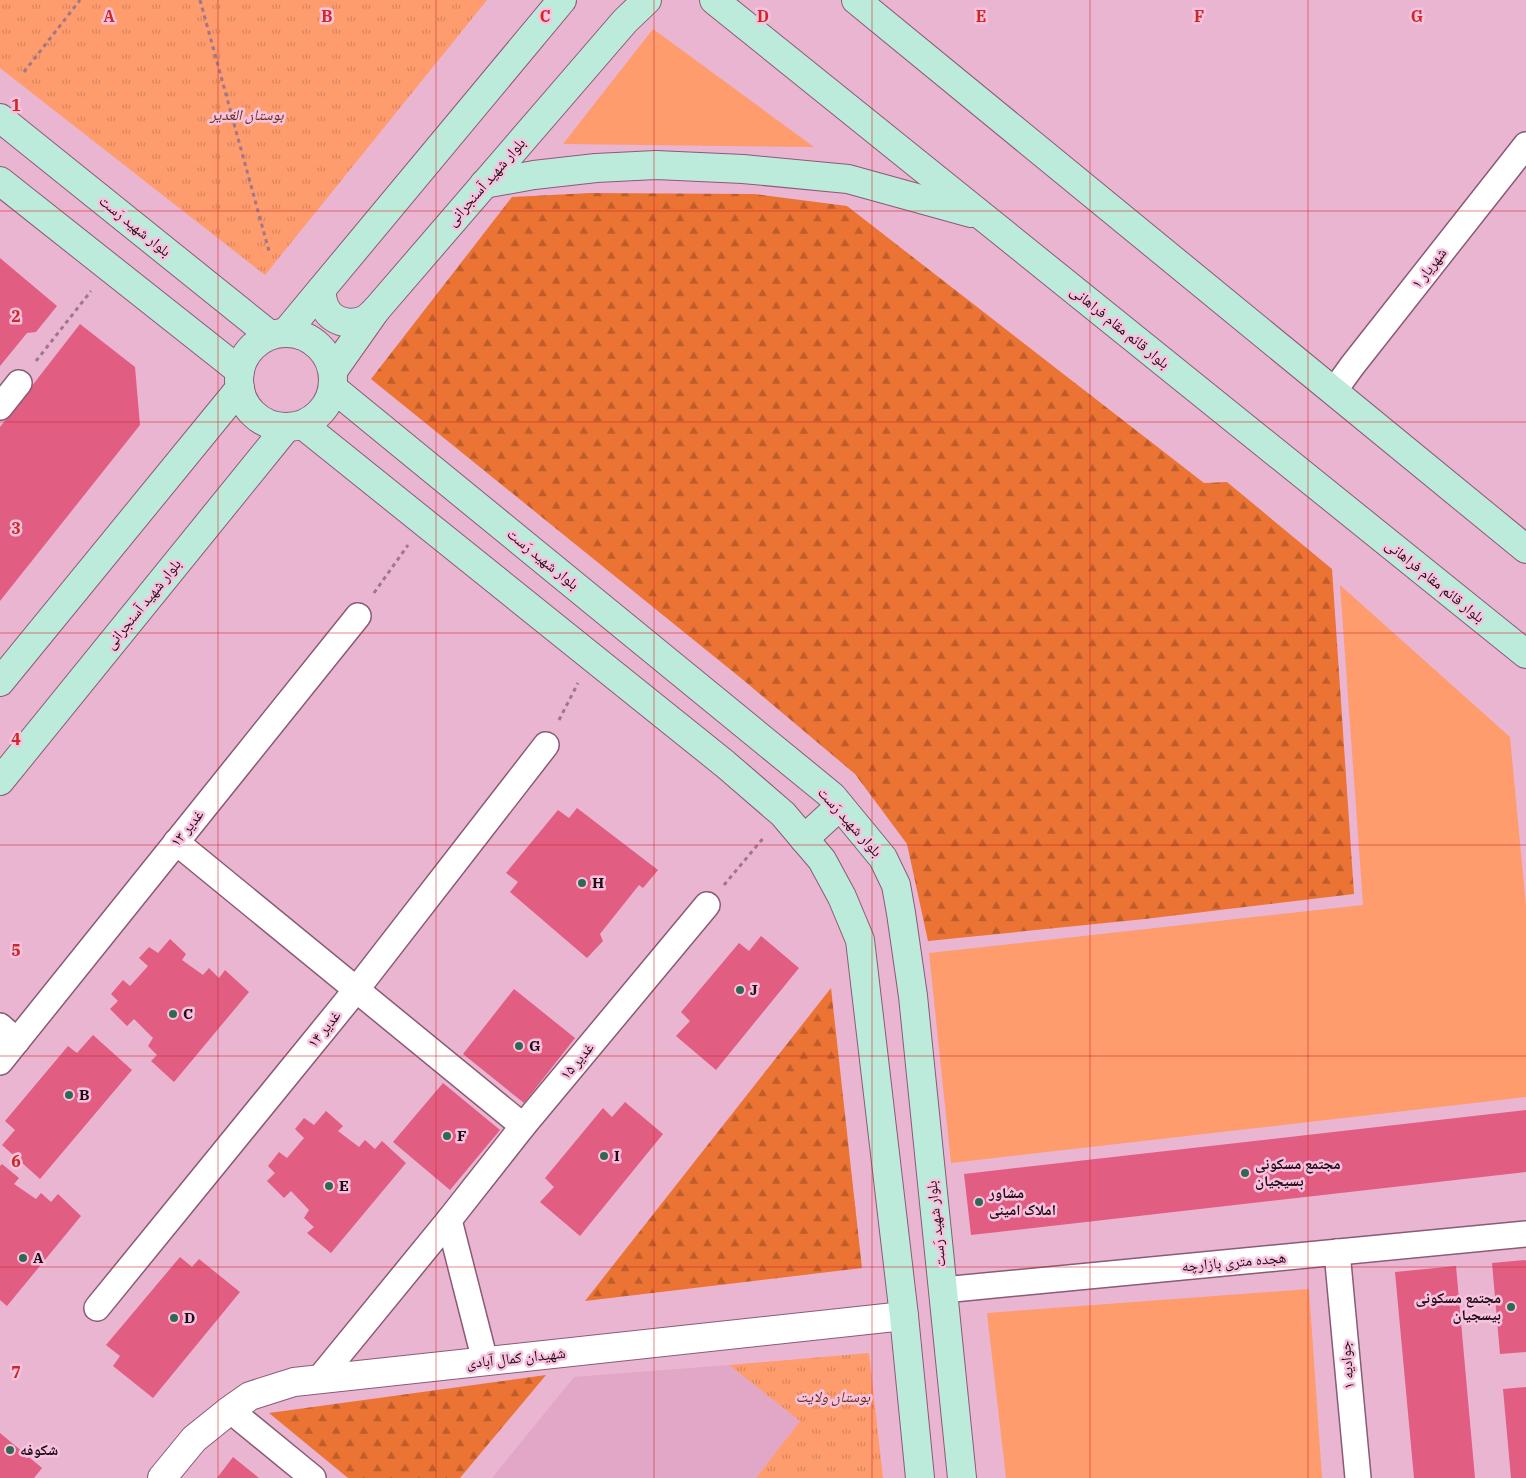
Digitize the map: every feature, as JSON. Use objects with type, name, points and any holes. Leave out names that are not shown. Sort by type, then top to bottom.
[{"type":"main road","points":[[278,333],[302,335],[317,343],[328,356],[333,380],[327,404],[317,416],[294,426],[270,424],[256,416],[245,404],[240,380],[245,356],[256,343],[278,333],[322,290],[562,0]]},
{"type":"main road","name":"بلوار قائم مقام فراهانی","points":[[714,0],[1526,654]]},
{"type":"main road","points":[[856,0],[1526,549]]},
{"type":"main road","name":"بلوار شهید آسنجرانی","points":[[333,380],[376,310],[637,4]]},
{"type":"main road","name":"بلوار شهید رَست","points":[[0,118],[278,333]]},
{"type":"main road","points":[[484,184],[534,175],[596,168],[656,165],[743,169],[848,179],[982,216]]},
{"type":"main road","points":[[0,181],[109,268],[240,380]]},
{"type":"main road","points":[[322,290],[323,303],[329,314],[340,322],[354,324],[366,320],[376,310]]},
{"type":"main road","points":[[0,682],[240,380]]},
{"type":"main road","name":"بلوار شهید رَست","points":[[333,380],[824,790],[840,806],[883,858],[896,885],[913,996],[962,1478]]},
{"type":"main road","points":[[294,426],[424,522],[725,764],[783,814],[822,860],[838,889],[860,940],[904,1316],[920,1478]]},
{"type":"main road","name":"بلوار شهید آسنجرانی","points":[[0,781],[294,426]]},
{"type":"main road","points":[[804,839],[840,806]]},
{"type":"street","name":"شهریار ۱","points":[[1334,391],[1526,145]]},
{"type":"street","points":[[0,407],[19,383]]},
{"type":"street","name":"غدیر ۱۳","points":[[0,1062],[9,1033],[176,842],[358,616]]},
{"type":"street","name":"غدیر ۱۴","points":[[97,1308],[356,990],[546,745]]},
{"type":"street","points":[[176,842],[523,1126]]},
{"type":"street","name":"غدیر ۱۵","points":[[319,1379],[523,1126],[708,904]]},
{"type":"street","points":[[448,1220],[485,1361]]},
{"type":"street","name":"هجده متری بازارچه","points":[[943,1290],[1526,1234]]},
{"type":"street","name":"جوادیه ۱","points":[[1337,1252],[1358,1478]]},
{"type":"street","name":"شهیدان کمال آبادی","points":[[162,1478],[194,1439],[230,1410],[250,1396],[294,1382],[904,1316]]},
{"type":"street","points":[[230,1410],[314,1478]]},
{"type":"path","points":[[24,72],[80,0]]},
{"type":"path","points":[[200,0],[269,251]]},
{"type":"path","points":[[19,383],[109,268]]},
{"type":"path","points":[[358,616],[424,522]]},
{"type":"path","points":[[546,745],[592,658]]},
{"type":"path","points":[[708,904],[783,814]]},
{"type":"shaded area","points":[[729,1365],[800,1421],[756,1478],[492,1478],[574,1377]]},
{"type":"green space","name":"بوستان الغدیر","points":[[0,0],[487,0],[265,275],[0,68]]},
{"type":"green space","points":[[653,29],[814,147],[563,144]]},
{"type":"green space","points":[[590,193],[755,194],[847,206],[1204,483],[1227,482],[1332,569],[1354,894],[1145,919],[928,941],[907,844],[855,774],[742,679],[371,379],[512,197]]},
{"type":"green space","points":[[1340,585],[1510,737],[1526,906],[1526,1097],[951,1163],[929,953],[1363,905]]},
{"type":"green space","points":[[831,988],[862,1268],[585,1301]]},
{"type":"green space","points":[[1309,1289],[1322,1478],[1006,1478],[987,1313]]},
{"type":"green space","name":"بوستان ولایت","points":[[869,1353],[883,1478],[756,1478],[800,1421],[729,1365]]},
{"type":"green space","points":[[546,1375],[460,1478],[348,1478],[269,1413]]},
{"type":"building","points":[[0,258],[57,306],[36,332],[27,333],[0,366]]},
{"type":"building","points":[[80,324],[135,367],[140,425],[0,601],[0,427]]},
{"type":"building","name":"H","points":[[577,808],[658,870],[643,888],[639,885],[600,934],[603,941],[587,958],[510,892],[518,882],[506,873],[558,810],[569,818]]},
{"type":"building","name":"J","points":[[761,936],[799,968],[716,1070],[676,1036],[690,1021],[681,1012],[739,943],[749,951]]},
{"type":"building","name":"C","points":[[170,939],[186,954],[182,960],[203,975],[209,968],[219,978],[225,970],[249,992],[174,1082],[151,1061],[157,1055],[148,1046],[153,1038],[134,1019],[127,1026],[110,1009],[118,1001],[111,994],[123,980],[130,986],[148,966],[139,958],[149,947],[158,953]]},
{"type":"building","name":"G","points":[[514,989],[575,1038],[524,1103],[463,1054]]},
{"type":"building","name":"B","points":[[93,1035],[132,1070],[40,1179],[2,1145],[15,1130],[5,1121],[68,1046],[77,1053]]},
{"type":"building","name":"F","points":[[443,1083],[500,1130],[450,1190],[393,1142]]},
{"type":"building","name":"I","points":[[625,1102],[663,1134],[580,1236],[540,1202],[554,1187],[545,1178],[603,1108],[612,1117]]},
{"type":"building","name":"مجتمع مسکونی بسیجیان","points":[[1526,1110],[1526,1172],[971,1235],[964,1174]]},
{"type":"building","name":"E","points":[[326,1111],[343,1126],[338,1131],[359,1147],[365,1140],[375,1149],[382,1141],[406,1163],[331,1253],[307,1233],[314,1227],[304,1218],[309,1210],[291,1191],[284,1198],[267,1181],[275,1173],[268,1166],[279,1152],[287,1158],[304,1138],[295,1129],[304,1118],[314,1125]]},
{"type":"building","name":"A","points":[[2,1164],[19,1178],[14,1184],[36,1199],[41,1193],[51,1202],[58,1194],[81,1216],[7,1306],[0,1300],[0,1166]]},
{"type":"building","name":"D","points":[[180,1257],[192,1267],[199,1259],[240,1292],[153,1398],[113,1366],[120,1356],[106,1345]]},
{"type":"building","name":"مجتمع مسکونی بیسجیان","points":[[1525,1260],[1526,1352],[1500,1354],[1492,1263]]},
{"type":"building","points":[[1456,1266],[1475,1478],[1414,1478],[1395,1272]]},
{"type":"building","points":[[1526,1387],[1526,1478],[1511,1478],[1503,1389]]},
{"type":"building","name":"شکوفه","points":[[0,1433],[42,1468],[34,1478],[0,1478]]},
{"type":"building","points":[[233,1457],[259,1478],[217,1478]]},
{"type":"place","name":"H","points":[[582,883]]},
{"type":"place","name":"J","points":[[740,990]]},
{"type":"place","name":"C","points":[[173,1014]]},
{"type":"place","name":"G","points":[[519,1046]]},
{"type":"place","name":"B","points":[[69,1095]]},
{"type":"place","name":"F","points":[[447,1136]]},
{"type":"place","name":"I","points":[[604,1156]]},
{"type":"place","name":"مجتمع مسکونی بسیجیان","points":[[1245,1173]]},
{"type":"place","name":"E","points":[[329,1186]]},
{"type":"place","name":"مشاور املاک امینی","points":[[979,1202]]},
{"type":"place","name":"A","points":[[23,1258]]},
{"type":"place","name":"مجتمع مسکونی بیسجیان","points":[[1511,1307]]},
{"type":"place","name":"D","points":[[174,1318]]},
{"type":"place","name":"شکوفه","points":[[10,1450]]}]
